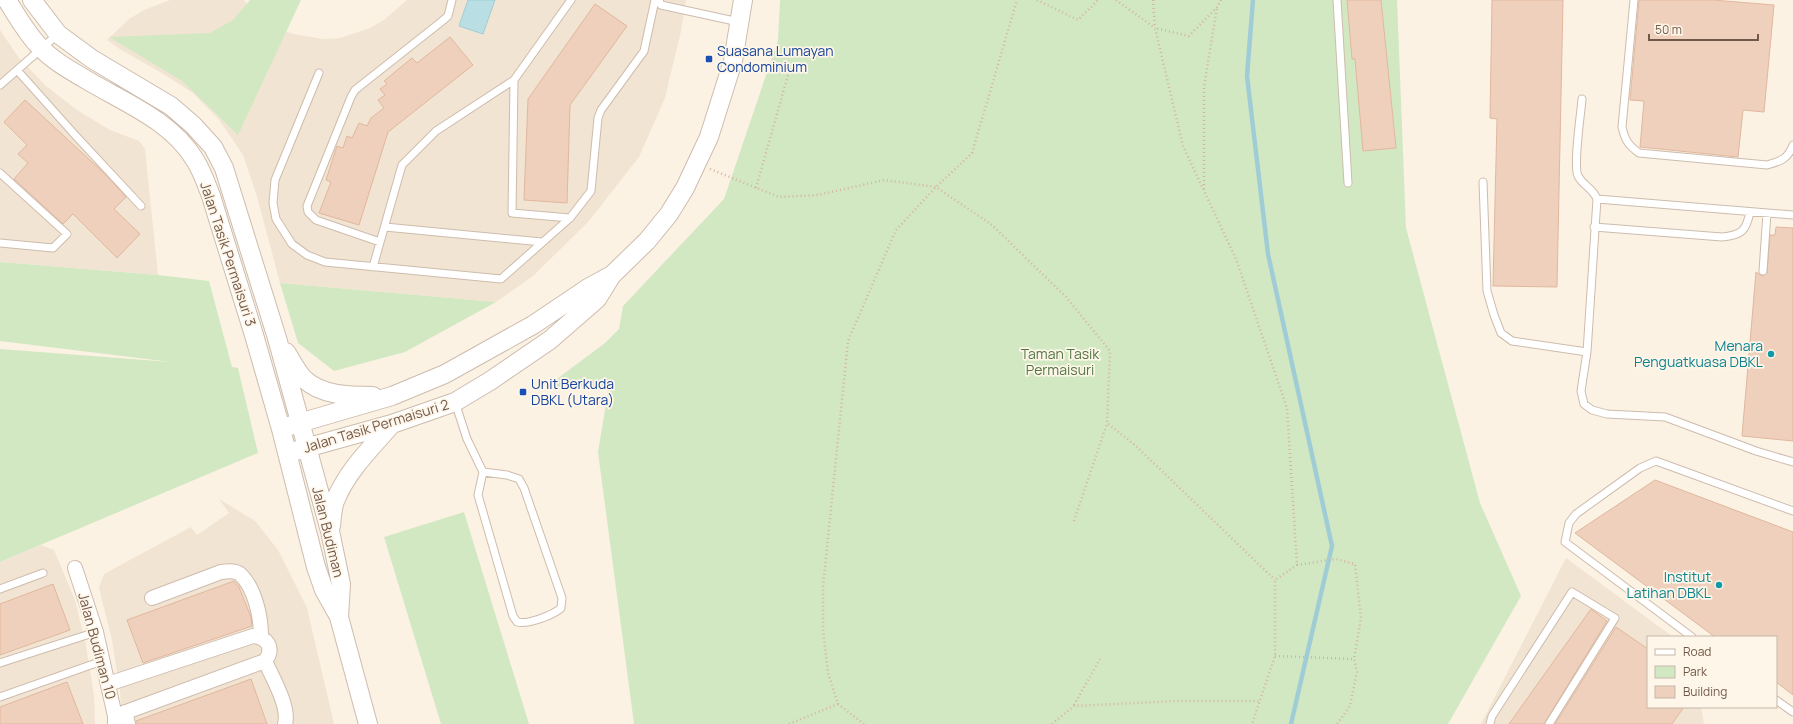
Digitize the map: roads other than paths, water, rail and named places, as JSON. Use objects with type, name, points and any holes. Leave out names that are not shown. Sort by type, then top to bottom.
[{"type":"street","name":"Jalan Tasik Permaisuri 3","points":[[7,0],[25,29],[40,48],[60,64],[148,114],[168,128],[182,142],[194,159],[211,196],[254,335],[287,453]]},
{"type":"street","name":"Jalan Tasik Permaisuri 3","points":[[32,0],[58,34],[105,66],[171,106],[213,147],[224,168],[232,191],[277,338],[307,448]]},
{"type":"street","name":"Jalan Tasik Permaisuri 2","points":[[287,453],[392,424],[454,402],[490,381],[550,340],[597,299],[612,275],[648,241],[669,214],[685,188],[697,163],[709,137],[733,61],[740,22],[740,1]]},
{"type":"street","name":"Jalan Tasik Permaisuri 2","points":[[281,429],[392,396],[445,374],[533,325],[588,288],[612,275]]},
{"type":"street","points":[[277,338],[304,378],[327,392],[354,396],[392,396]]},
{"type":"street","points":[[330,532],[335,502],[345,482],[357,463],[392,424]]},
{"type":"street","name":"Jalan Budiman","points":[[307,448],[330,532],[341,584],[339,617]]},
{"type":"street","name":"Jalan Budiman","points":[[287,453],[316,567],[324,590],[339,617],[368,724]]},
{"type":"street","name":"Jalan Budiman 10","points":[[75,568],[96,632],[108,684],[121,719]]},
{"type":"street","points":[[152,598],[222,572],[229,570],[239,573],[250,589],[261,620],[261,636]]},
{"type":"street","points":[[108,684],[253,636],[261,636],[268,641],[269,656],[265,661],[121,719]]},
{"type":"street","points":[[265,661],[283,702],[286,714],[285,724]]},
{"type":"lane","points":[[380,242],[316,220],[308,212],[307,206],[351,96],[355,90],[448,16],[452,0]]},
{"type":"lane","points":[[373,267],[402,165],[436,131],[514,80],[571,0]]},
{"type":"lane","points":[[319,73],[275,180],[273,203],[276,219],[292,244],[307,255],[325,262],[501,278],[570,218],[591,192],[600,110],[644,51],[655,0]]},
{"type":"lane","points":[[659,0],[661,5],[740,22]]},
{"type":"lane","points":[[1337,0],[1348,183]]},
{"type":"lane","points":[[1634,0],[1622,127],[1625,139],[1630,146],[1639,153],[1767,165],[1778,162],[1790,154],[1793,145]]},
{"type":"lane","points":[[0,85],[40,48],[58,34]]},
{"type":"lane","points":[[17,70],[141,206]]},
{"type":"lane","points":[[514,80],[512,213],[570,218]]},
{"type":"lane","points":[[1582,99],[1577,163],[1578,175],[1584,184],[1594,191],[1597,199],[1587,352],[1581,392],[1584,404],[1592,410],[1607,414],[1665,417],[1756,451],[1793,462]]},
{"type":"lane","points":[[0,173],[67,234],[53,248],[0,242]]},
{"type":"lane","points":[[1483,182],[1488,291],[1494,315],[1501,333],[1512,341],[1587,352]]},
{"type":"lane","points":[[1597,199],[1793,215]]},
{"type":"lane","points":[[1594,227],[1722,237],[1733,236],[1743,232],[1748,224],[1750,212]]},
{"type":"lane","points":[[1763,271],[1767,213]]},
{"type":"lane","points":[[385,226],[542,242]]},
{"type":"lane","points":[[454,402],[467,438],[483,472],[478,495],[513,616],[517,622],[523,624],[555,613],[561,608],[562,598],[524,488],[519,479],[483,472]]},
{"type":"lane","points":[[1691,636],[1565,542],[1568,523],[1576,514],[1633,473],[1656,462],[1793,511]]},
{"type":"lane","points":[[0,589],[43,573]]},
{"type":"lane","points":[[1490,724],[1492,716],[1572,592],[1615,618],[1549,724]]},
{"type":"lane","points":[[0,662],[96,632]]},
{"type":"lane","points":[[0,697],[102,661]]},
{"type":"lane","points":[[1777,701],[1793,712]]},
{"type":"water","points":[[468,0],[495,0],[483,34],[459,26]]},
{"type":"waterway","points":[[1253,0],[1247,76],[1268,254],[1332,546],[1291,724]]},
{"type":"place","name":"Suasana Lumayan Condominium","points":[[709,59]]},
{"type":"place","name":"Menara Penguatkuasa DBKL","points":[[1771,354]]},
{"type":"place","name":"Unit Berkuda DBKL (Utara)","points":[[523,392]]},
{"type":"place","name":"Institut Latihan DBKL","points":[[1719,585]]},
{"type":"park label","name":"Taman Tasik Permaisuri","points":[[1060,362]]}]
